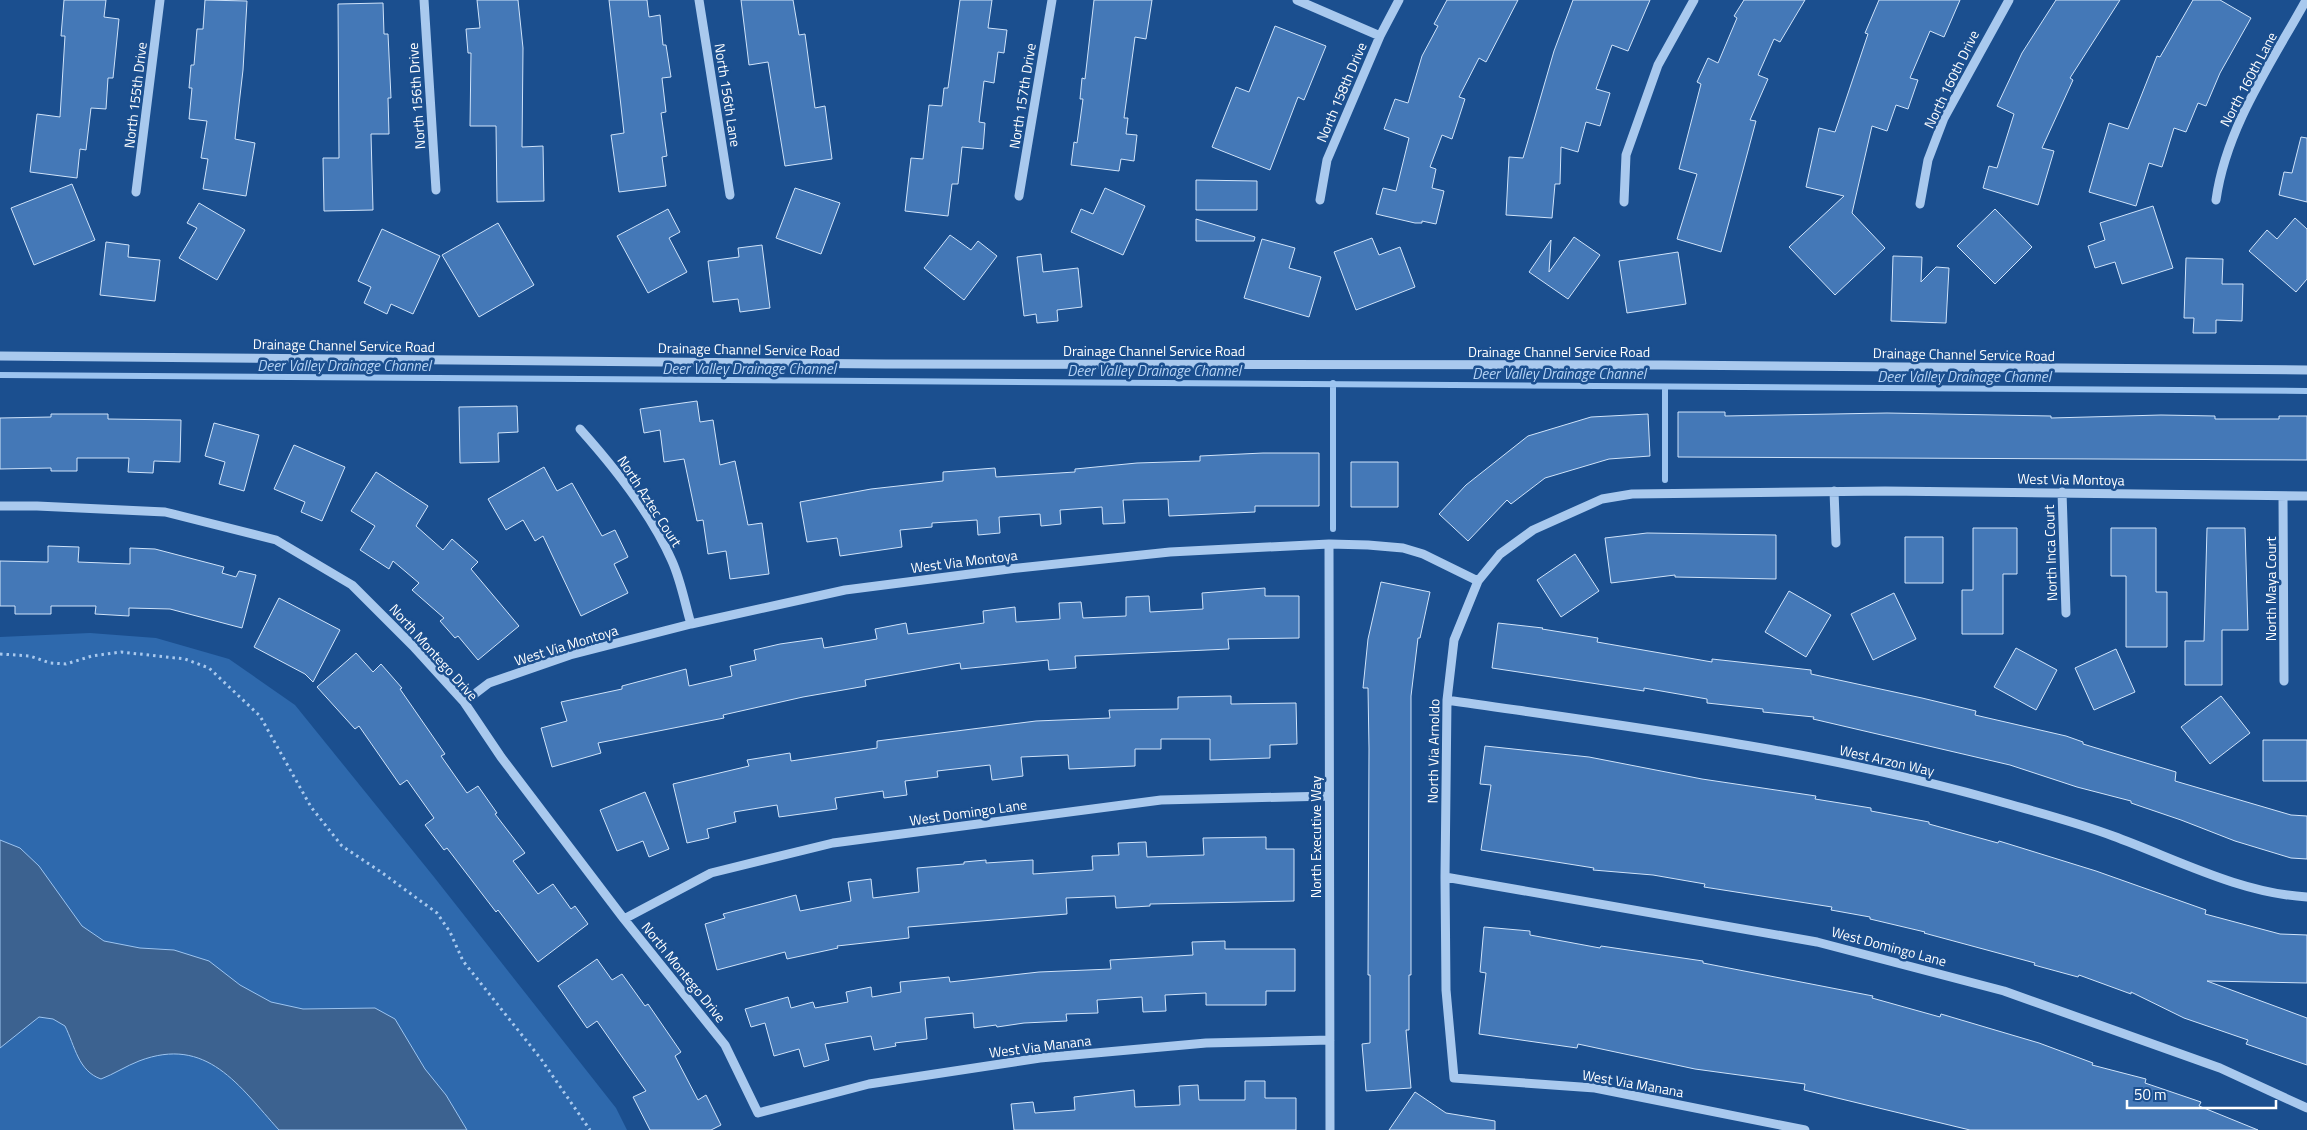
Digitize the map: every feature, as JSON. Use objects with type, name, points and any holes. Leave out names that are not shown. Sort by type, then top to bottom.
[{"type":"street","name":"North 155th Drive","points":[[136,192],[160,0]]},
{"type":"street","name":"North 156th Drive","points":[[424,0],[436,190]]},
{"type":"street","name":"North 156th Lane","points":[[699,0],[730,194]]},
{"type":"street","name":"North 157th Drive","points":[[1019,196],[1052,0]]},
{"type":"street","points":[[1297,0],[1380,36]]},
{"type":"street","name":"North 158th Drive","points":[[1320,200],[1327,160],[1380,36],[1399,0]]},
{"type":"street","points":[[1624,202],[1626,154],[1658,64],[1694,0]]},
{"type":"street","name":"North 160th Drive","points":[[1920,204],[1928,160],[1944,118],[2008,0]]},
{"type":"street","name":"North 160th Lane","points":[[2216,200],[2220,172],[2244,111],[2304,2]]},
{"type":"street","name":"Drainage Channel Service Road","points":[[0,356],[876,364],[1664,365],[2307,370]]},
{"type":"street","name":"North Aztec Court","points":[[580,429],[605,457],[660,540],[672,562],[691,624]]},
{"type":"street","points":[[1834,491],[1836,543]]},
{"type":"street","name":"West Via Montoya","points":[[1602,499],[1632,494],[1667,492],[1834,491],[2307,496]]},
{"type":"street","name":"North Inca Court","points":[[2062,492],[2066,613]]},
{"type":"street","name":"North Maya Court","points":[[2283,496],[2284,681]]},
{"type":"street","name":"North Via Arnoldo","points":[[1454,1078],[1446,990],[1445,877],[1447,700],[1454,640],[1478,581],[1500,554],[1532,530],[1602,499]]},
{"type":"street","name":"North Montego Drive","points":[[0,506],[165,512],[276,540],[352,585],[413,646],[464,702],[501,757],[624,919],[724,1045],[758,1113]]},
{"type":"street","name":"West Via Montoya","points":[[464,702],[489,683],[570,655],[691,624],[844,590],[1009,569],[1170,552],[1329,544],[1403,548],[1423,554],[1478,581]]},
{"type":"street","name":"North Executive Way","points":[[1329,544],[1330,1130]]},
{"type":"street","name":"West Arzon Way","points":[[1447,700],[1652,730],[1866,767],[1997,800],[2110,834],[2243,886],[2307,897]]},
{"type":"street","name":"West Domingo Lane","points":[[624,919],[711,873],[834,844],[1161,800],[1329,796]]},
{"type":"street","name":"West Domingo Lane","points":[[1445,877],[1817,942],[2004,991],[2220,1068],[2307,1108]]},
{"type":"street","name":"West Via Manana","points":[[758,1113],[869,1084],[1040,1058],[1206,1043],[1330,1040]]},
{"type":"street","name":"West Via Manana","points":[[1454,1078],[1595,1088],[1805,1130]]},
{"type":"path","points":[[0,654],[30,656],[50,663],[66,664],[92,656],[121,652],[185,659],[209,668],[260,716],[319,821],[342,846],[437,913],[450,932],[463,961],[541,1059],[590,1130]]},
{"type":"shaded area","points":[[90,633],[156,638],[229,659],[295,705],[434,877],[616,1108],[627,1130],[0,1130],[0,637]]},
{"type":"shaded area","points":[[0,840],[20,848],[39,866],[82,926],[104,941],[140,948],[174,950],[209,961],[240,985],[271,1002],[303,1009],[375,1008],[395,1019],[425,1069],[446,1095],[467,1130],[279,1130],[235,1082],[220,1069],[203,1060],[184,1055],[163,1055],[139,1061],[101,1079],[93,1075],[82,1064],[65,1026],[53,1019],[39,1017],[0,1048]]},
{"type":"building","points":[[64,0],[106,0],[104,17],[119,19],[113,78],[108,78],[106,109],[91,108],[86,150],[80,149],[77,178],[30,172],[37,114],[60,117],[65,36],[61,36]]},
{"type":"building","points":[[205,0],[247,1],[243,70],[235,139],[255,143],[246,196],[203,189],[208,159],[201,158],[207,121],[189,119],[192,88],[189,88],[191,65],[194,65],[197,29],[203,29]]},
{"type":"building","points":[[477,0],[518,0],[523,48],[522,147],[543,146],[544,201],[497,202],[496,126],[470,126],[471,53],[468,53],[466,29],[480,28]]},
{"type":"building","points":[[609,0],[647,0],[649,17],[660,15],[663,45],[666,45],[671,77],[662,78],[666,112],[661,113],[667,156],[662,157],[666,186],[619,192],[611,135],[624,133]]},
{"type":"building","points":[[741,0],[793,0],[799,35],[805,34],[815,108],[825,106],[832,159],[785,166],[768,62],[749,65]]},
{"type":"building","points":[[960,0],[992,0],[988,28],[1007,30],[1004,53],[998,52],[994,83],[984,81],[979,122],[985,123],[983,149],[962,147],[958,184],[952,184],[948,216],[905,211],[911,158],[923,159],[929,105],[942,106],[944,88],[948,88]]},
{"type":"building","points":[[1094,0],[1152,0],[1146,39],[1135,37],[1124,118],[1128,118],[1126,134],[1137,135],[1134,161],[1121,159],[1119,171],[1071,165],[1074,142],[1077,143],[1083,99],[1080,99],[1082,78],[1085,79]]},
{"type":"building","points":[[1447,0],[1518,0],[1486,62],[1479,58],[1459,97],[1465,99],[1452,139],[1442,135],[1430,167],[1436,169],[1432,188],[1444,191],[1436,224],[1422,221],[1422,223],[1415,223],[1376,214],[1383,188],[1396,191],[1409,138],[1384,129],[1395,99],[1408,103],[1422,56],[1438,26],[1434,24]]},
{"type":"building","points":[[1573,0],[1650,0],[1628,51],[1612,45],[1596,89],[1610,93],[1600,126],[1586,122],[1578,152],[1561,147],[1560,184],[1555,184],[1552,218],[1506,215],[1509,157],[1523,158],[1554,51]]},
{"type":"building","points":[[1744,0],[1805,0],[1780,42],[1774,39],[1758,75],[1768,79],[1750,120],[1756,121],[1721,252],[1677,239],[1697,174],[1679,169],[1701,84],[1697,82],[1708,58],[1718,63],[1737,18],[1734,16]]},
{"type":"building","points":[[1879,0],[1960,0],[1944,37],[1930,31],[1910,78],[1918,80],[1908,109],[1896,105],[1887,131],[1872,126],[1852,213],[1885,248],[1835,295],[1789,247],[1844,196],[1806,187],[1819,128],[1835,132],[1868,34],[1865,33]]},
{"type":"building","points":[[2056,0],[2120,0],[2070,78],[2073,80],[2042,148],[2054,151],[2038,205],[1983,188],[1989,166],[1997,168],[2014,114],[1997,106],[2022,53]]},
{"type":"building","points":[[2193,0],[2220,0],[2251,18],[2220,73],[2206,106],[2198,103],[2186,132],[2174,128],[2162,167],[2149,163],[2136,206],[2089,192],[2109,123],[2128,129],[2157,56],[2160,57]]},
{"type":"building","points":[[383,3],[384,34],[388,34],[391,98],[388,98],[389,134],[371,134],[373,210],[324,211],[323,158],[339,158],[338,4]]},
{"type":"building","points":[[1275,26],[1326,46],[1304,100],[1298,97],[1270,170],[1212,147],[1236,87],[1249,92]]},
{"type":"building","points":[[2301,137],[2307,138],[2307,202],[2279,195],[2284,172],[2292,173]]},
{"type":"building","points":[[1196,180],[1257,181],[1257,210],[1196,210]]},
{"type":"building","points":[[72,184],[95,240],[34,265],[11,208]]},
{"type":"building","points":[[795,188],[840,203],[821,254],[776,238]]},
{"type":"building","points":[[1105,188],[1145,206],[1123,255],[1071,232],[1081,209],[1093,214]]},
{"type":"building","points":[[199,203],[245,230],[217,280],[179,258],[197,228],[187,223]]},
{"type":"building","points":[[2153,206],[2173,268],[2122,284],[2115,262],[2095,268],[2088,246],[2105,240],[2100,223]]},
{"type":"building","points":[[668,209],[680,232],[669,238],[687,272],[648,293],[617,236]]},
{"type":"building","points":[[1995,209],[2032,247],[1995,284],[1957,246]]},
{"type":"building","points":[[2295,218],[2307,229],[2307,279],[2296,292],[2249,251],[2267,230],[2277,239]]},
{"type":"building","points":[[1196,219],[1255,237],[1254,241],[1196,241]]},
{"type":"building","points":[[498,223],[534,285],[479,317],[442,255]]},
{"type":"building","points":[[382,229],[440,256],[413,314],[391,304],[387,314],[364,303],[371,287],[358,281]]},
{"type":"building","points":[[950,235],[971,250],[978,241],[997,256],[964,300],[924,268]]},
{"type":"building","points":[[1574,237],[1600,255],[1568,299],[1529,272],[1551,240],[1549,272]]},
{"type":"building","points":[[1372,238],[1379,255],[1400,247],[1415,287],[1356,310],[1334,252]]},
{"type":"building","points":[[1262,239],[1295,248],[1289,268],[1321,277],[1309,317],[1244,298]]},
{"type":"building","points":[[106,242],[129,245],[128,257],[160,260],[155,301],[100,295]]},
{"type":"building","points":[[762,245],[770,308],[740,312],[738,299],[713,302],[708,261],[739,257],[738,248]]},
{"type":"building","points":[[1678,252],[1686,304],[1627,313],[1619,261]]},
{"type":"building","points":[[1041,254],[1043,272],[1078,268],[1082,307],[1057,310],[1058,321],[1037,323],[1036,314],[1024,316],[1017,257]]},
{"type":"building","points":[[1893,256],[1922,257],[1921,282],[1936,267],[1949,268],[1946,323],[1891,321]]},
{"type":"building","points":[[2186,258],[2223,259],[2222,284],[2243,284],[2242,321],[2216,320],[2216,333],[2193,333],[2194,318],[2184,318]]},
{"type":"building","points":[[697,401],[700,422],[713,420],[720,465],[735,461],[748,525],[762,523],[769,574],[730,579],[726,551],[708,554],[703,520],[697,521],[684,459],[664,462],[660,430],[644,433],[640,409]]},
{"type":"building","points":[[517,406],[518,432],[498,433],[499,462],[460,463],[459,407]]},
{"type":"building","points":[[1678,412],[1725,412],[1725,416],[1887,413],[2051,416],[2051,418],[2161,415],[2215,416],[2215,419],[2279,419],[2279,416],[2307,416],[2307,460],[1678,457]]},
{"type":"building","points":[[51,414],[108,414],[108,419],[181,420],[180,462],[154,461],[153,473],[128,472],[129,458],[77,458],[77,471],[51,471],[51,468],[0,469],[0,418],[51,417]]},
{"type":"building","points":[[1648,414],[1650,456],[1609,459],[1545,478],[1511,504],[1507,500],[1468,541],[1439,514],[1466,485],[1528,436],[1591,417]]},
{"type":"building","points":[[214,423],[259,435],[244,491],[219,484],[225,462],[205,456]]},
{"type":"building","points":[[294,445],[345,467],[322,521],[301,512],[305,502],[274,489]]},
{"type":"building","points":[[1319,453],[1319,506],[1255,506],[1255,512],[1169,516],[1168,499],[1123,500],[1125,523],[1103,524],[1102,507],[1060,510],[1061,524],[1041,526],[1040,514],[999,517],[1000,533],[978,535],[977,520],[932,523],[932,527],[900,530],[902,547],[840,556],[837,538],[807,542],[800,502],[871,489],[943,481],[943,472],[995,468],[996,477],[1075,472],[1075,469],[1137,463],[1200,461],[1200,456]]},
{"type":"building","points":[[1351,462],[1398,462],[1398,507],[1351,507]]},
{"type":"building","points":[[544,467],[557,491],[572,483],[602,536],[615,530],[628,557],[614,564],[628,593],[581,616],[543,536],[535,541],[523,520],[506,530],[488,499]]},
{"type":"building","points":[[376,472],[428,506],[416,526],[443,550],[452,539],[478,562],[471,569],[519,626],[478,660],[458,636],[455,638],[440,621],[444,618],[412,590],[419,583],[393,561],[389,569],[360,550],[375,526],[351,511]]},
{"type":"building","points":[[1973,528],[2017,528],[2017,574],[2003,574],[2003,634],[1962,634],[1962,590],[1973,590]]},
{"type":"building","points":[[2111,528],[2156,528],[2156,592],[2167,592],[2167,647],[2126,647],[2126,576],[2111,576]]},
{"type":"building","points":[[2207,528],[2245,528],[2248,630],[2222,630],[2222,685],[2185,685],[2185,641],[2204,641]]},
{"type":"building","points":[[1647,533],[1776,535],[1776,579],[1675,577],[1675,575],[1611,583],[1605,538]]},
{"type":"building","points":[[1905,537],[1943,537],[1943,583],[1905,583]]},
{"type":"building","points":[[48,546],[79,547],[78,562],[130,564],[130,548],[155,549],[224,567],[222,573],[236,577],[239,571],[256,575],[242,628],[170,609],[129,608],[129,616],[95,614],[96,606],[51,606],[51,614],[15,614],[15,606],[0,606],[0,561],[48,562]]},
{"type":"building","points":[[1575,554],[1599,591],[1561,617],[1537,580]]},
{"type":"building","points":[[1381,582],[1430,592],[1420,638],[1418,638],[1411,696],[1411,975],[1409,975],[1409,1030],[1406,1030],[1411,1088],[1366,1091],[1362,1044],[1370,1043],[1370,975],[1368,975],[1369,749],[1368,688],[1363,688],[1368,639]]},
{"type":"building","points":[[1265,588],[1265,596],[1299,596],[1299,638],[1228,639],[1229,649],[1075,656],[1076,668],[1049,670],[1048,660],[961,669],[960,663],[865,680],[866,686],[803,697],[723,715],[724,718],[598,743],[601,753],[552,767],[541,728],[567,721],[561,702],[622,689],[622,686],[686,669],[689,686],[732,676],[730,666],[756,660],[754,650],[780,644],[822,638],[824,648],[877,639],[875,629],[906,623],[908,634],[984,623],[983,611],[1015,607],[1016,622],[1060,619],[1059,603],[1081,602],[1083,618],[1126,616],[1126,597],[1149,596],[1150,612],[1203,609],[1202,593]]},
{"type":"building","points":[[1789,591],[1831,615],[1806,657],[1765,632]]},
{"type":"building","points":[[1894,593],[1916,639],[1873,660],[1851,614]]},
{"type":"building","points":[[279,598],[340,630],[313,682],[305,674],[254,647]]},
{"type":"building","points":[[1498,623],[1543,628],[1598,638],[1597,642],[1712,662],[1712,659],[1811,670],[1811,674],[1976,711],[1975,715],[2066,736],[2083,742],[2083,744],[2176,772],[2175,781],[2291,815],[2307,816],[2307,859],[2291,858],[2235,841],[2131,803],[2131,801],[2077,787],[2010,765],[1813,719],[1814,717],[1763,712],[1763,709],[1707,703],[1707,699],[1644,688],[1644,691],[1492,668]]},
{"type":"building","points":[[2016,648],[2057,670],[2036,710],[1994,687]]},
{"type":"building","points":[[2116,649],[2135,692],[2094,710],[2075,668]]},
{"type":"building","points":[[356,653],[373,672],[381,664],[402,688],[400,689],[445,754],[441,756],[467,793],[478,786],[497,813],[495,814],[525,853],[513,861],[538,894],[553,884],[571,909],[575,906],[588,924],[538,962],[498,910],[496,912],[447,848],[444,850],[425,825],[434,818],[407,780],[400,785],[359,726],[355,729],[317,687]]},
{"type":"building","points":[[1231,696],[1231,704],[1296,703],[1297,744],[1270,745],[1270,758],[1210,760],[1210,739],[1161,739],[1161,749],[1135,749],[1135,766],[1069,769],[1068,755],[1021,757],[1023,776],[992,780],[990,765],[937,771],[938,777],[905,781],[907,795],[884,798],[883,791],[835,798],[837,809],[779,817],[777,805],[734,812],[736,822],[707,829],[709,838],[687,843],[673,784],[749,766],[747,760],[790,753],[791,761],[877,748],[877,741],[1036,721],[1110,718],[1109,710],[1178,709],[1178,697]]},
{"type":"building","points":[[2221,696],[2250,733],[2210,764],[2181,727]]},
{"type":"building","points":[[2263,740],[2307,740],[2307,781],[2263,781]]},
{"type":"building","points":[[1485,746],[1589,757],[1702,779],[1816,796],[1815,799],[1871,808],[1871,811],[1929,822],[1929,824],[1998,843],[1999,841],[2096,871],[2206,910],[2205,914],[2280,934],[2307,935],[2307,983],[2207,981],[2307,1018],[2307,1065],[2246,1044],[2248,1040],[2184,1018],[2131,992],[2131,994],[2079,975],[2078,977],[2034,965],[2035,963],[1925,932],[1870,919],[1870,917],[1831,910],[1832,907],[1704,887],[1705,884],[1653,875],[1593,870],[1594,868],[1481,850],[1491,785],[1480,784]]},
{"type":"building","points":[[645,792],[669,849],[649,857],[643,841],[617,851],[600,810]]},
{"type":"building","points":[[1266,837],[1266,849],[1294,849],[1294,901],[1150,904],[1150,906],[1116,908],[1115,896],[1066,898],[1067,914],[908,927],[909,938],[837,946],[838,948],[787,959],[785,952],[717,970],[705,924],[725,918],[723,914],[796,895],[800,911],[851,901],[848,882],[871,879],[873,898],[919,892],[917,868],[986,860],[986,863],[1033,860],[1033,874],[1093,870],[1092,856],[1119,855],[1118,843],[1146,842],[1147,857],[1204,855],[1203,838]]},
{"type":"building","points":[[1484,927],[1530,931],[1530,935],[1600,948],[1601,946],[1703,961],[1703,963],[1873,996],[1872,998],[1940,1017],[1941,1014],[2039,1043],[2093,1063],[2092,1065],[2146,1079],[2145,1083],[2201,1102],[2199,1106],[2258,1130],[1970,1130],[1804,1090],[1805,1084],[1695,1069],[1578,1044],[1577,1048],[1479,1034],[1486,973],[1480,972]]},
{"type":"building","points":[[1225,941],[1225,949],[1295,949],[1295,991],[1266,991],[1266,1005],[1206,1005],[1206,993],[1165,995],[1166,1011],[1143,1012],[1142,997],[1097,1000],[1098,1013],[1066,1014],[1067,1021],[1024,1023],[997,1027],[996,1025],[974,1028],[973,1013],[925,1018],[927,1039],[895,1043],[896,1046],[874,1050],[871,1036],[825,1044],[829,1060],[804,1067],[799,1049],[774,1056],[765,1023],[751,1027],[745,1009],[788,997],[791,1008],[813,1002],[815,1008],[848,1002],[846,992],[871,987],[872,997],[901,992],[900,982],[949,977],[950,982],[1039,972],[1111,969],[1110,960],[1193,955],[1192,942]]},
{"type":"building","points":[[597,959],[612,980],[622,974],[645,1006],[648,1004],[681,1052],[675,1056],[698,1100],[706,1095],[721,1125],[711,1130],[650,1130],[633,1097],[646,1091],[597,1021],[587,1028],[558,986]]},
{"type":"building","points":[[1245,1081],[1265,1081],[1265,1098],[1296,1098],[1296,1130],[1014,1130],[1011,1104],[1033,1102],[1035,1113],[1075,1110],[1074,1097],[1134,1090],[1135,1107],[1180,1105],[1179,1086],[1198,1085],[1199,1100],[1245,1100]]},
{"type":"building","points":[[1415,1092],[1446,1113],[1495,1121],[1495,1130],[1389,1130]]},
{"type":"waterway","name":"Deer Valley Drainage Channel","points":[[0,375],[2307,391]]},
{"type":"waterway","points":[[1333,383],[1333,529]]},
{"type":"waterway","points":[[1665,387],[1665,480]]}]
